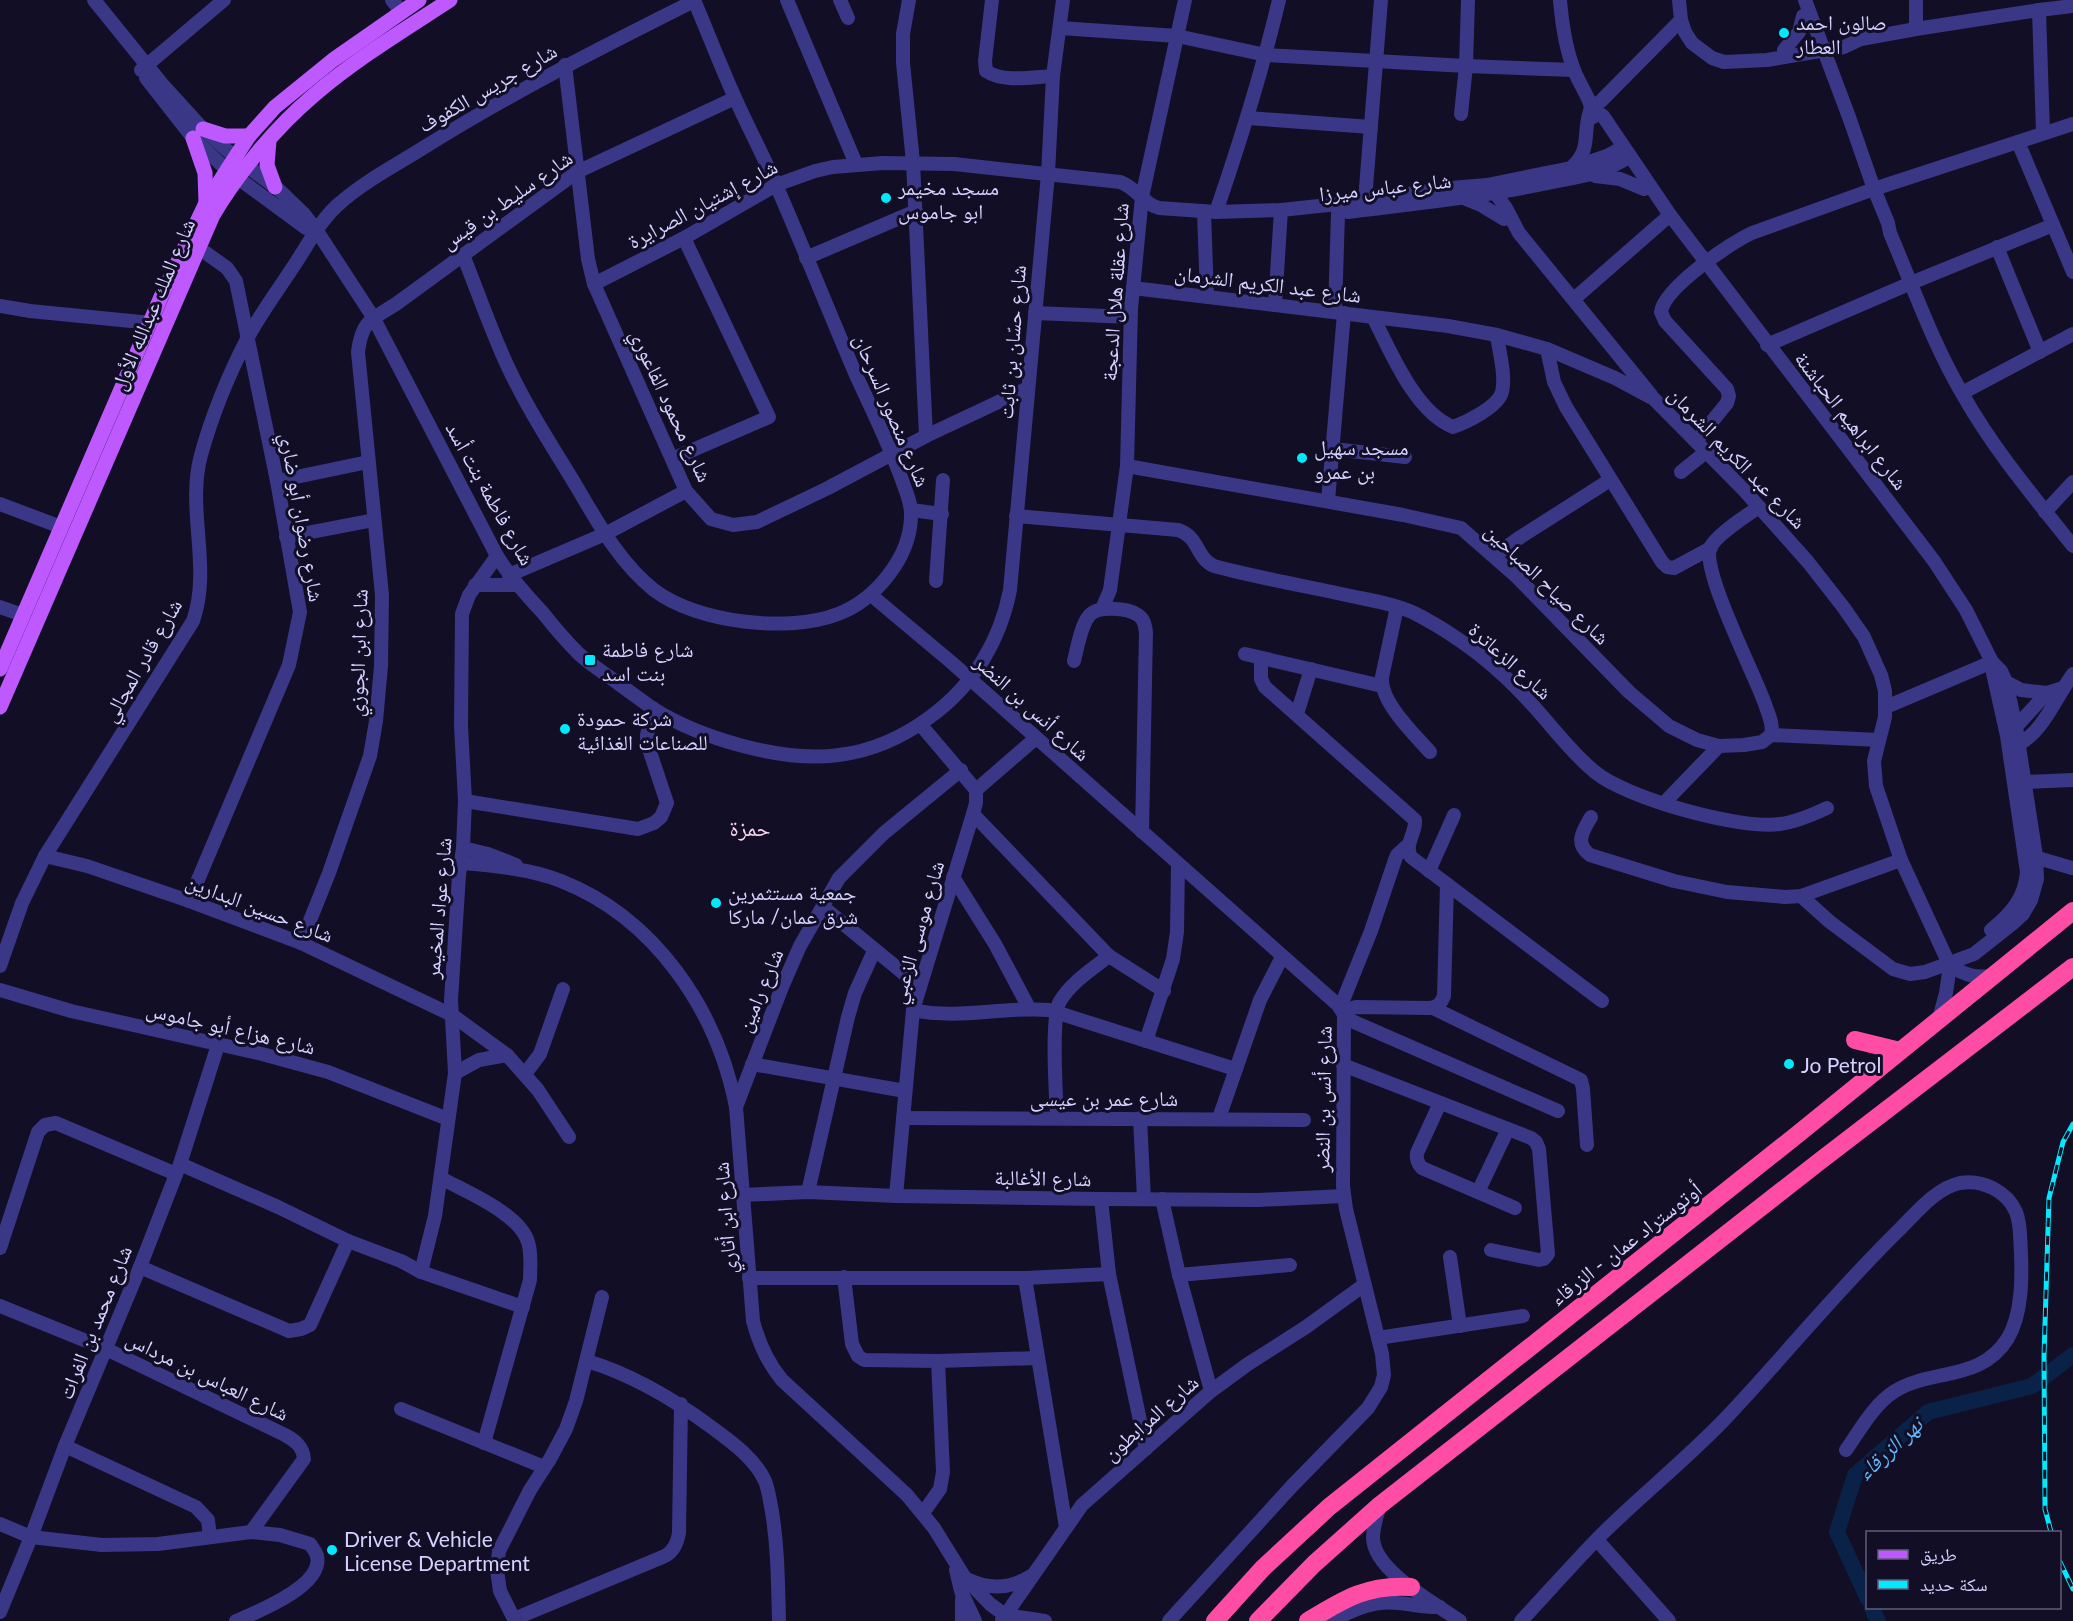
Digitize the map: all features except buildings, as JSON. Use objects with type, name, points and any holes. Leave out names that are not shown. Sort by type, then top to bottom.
[{"type":"highway","name":"أوتوستراد عمان - الزرقاء","points":[[1215,1621],[1263,1568],[1329,1507],[2073,911]]},
{"type":"highway","points":[[1258,1621],[1314,1564],[1380,1505],[1820,1161],[2073,967]]},
{"type":"highway","points":[[1855,1040],[1900,1051]]},
{"type":"highway","points":[[1308,1621],[1356,1594],[1383,1587],[1411,1587]]},
{"type":"main road","name":"شارع الملك عبدالله الأول","points":[[0,707],[249,136],[282,101],[397,6],[419,0]]},
{"type":"main road","name":"شارع الملك عبدالله الأول","points":[[0,669],[161,297],[206,203],[237,168],[269,141],[312,97],[368,53],[450,0]]},
{"type":"main road","points":[[206,203],[205,173],[198,133],[249,136]]},
{"type":"main road","points":[[269,141],[267,165],[275,187]]},
{"type":"street","points":[[84,0],[198,133],[237,168]]},
{"type":"street","points":[[94,0],[144,68]]},
{"type":"street","points":[[144,68],[224,0]]},
{"type":"street","name":"شارع جريس الكفوف","points":[[318,235],[339,204],[359,188],[476,115],[565,65],[694,0]]},
{"type":"street","name":"شارع منصور السرحان","points":[[463,255],[508,367],[525,401],[605,534],[639,577],[658,593],[686,608],[731,619],[768,623],[812,621],[848,610],[871,595],[892,569],[903,550],[910,527],[911,510],[893,453],[776,185],[735,98],[694,0]]},
{"type":"street","points":[[787,0],[856,164]]},
{"type":"street","points":[[840,0],[848,18]]},
{"type":"street","points":[[909,0],[903,34],[903,63],[916,210],[926,436]]},
{"type":"street","points":[[993,0],[985,61],[986,71],[1006,77],[1053,76]]},
{"type":"street","name":"شارع حسّان بن ثابت","points":[[970,680],[995,638],[1007,605],[1048,174],[1053,76],[1064,0]]},
{"type":"street","name":"شارع عقلة هلال الدعجة","points":[[1074,661],[1088,616],[1102,609],[1110,590],[1126,466],[1130,313],[1141,202],[1185,0]]},
{"type":"street","points":[[1207,297],[1208,215],[1248,118],[1279,0]]},
{"type":"street","points":[[1365,200],[1381,0]]},
{"type":"street","points":[[1461,114],[1466,66],[1468,0]]},
{"type":"street","name":"شارع ابراهيم الحباشنة","points":[[1560,0],[1563,30],[1574,70],[1593,108],[1595,121],[1939,568],[1966,610],[1992,662],[2001,671],[2006,682],[2030,855]]},
{"type":"street","points":[[1679,0],[1681,20],[1692,43],[1712,58],[1724,62],[1767,60],[1818,48],[1847,37],[1861,39]]},
{"type":"street","points":[[1799,0],[1803,16],[1847,118]]},
{"type":"street","points":[[1805,0],[1818,48],[1832,71],[1870,190],[1888,223],[1890,233],[1928,324],[1962,393],[2011,469],[2073,546]]},
{"type":"street","points":[[1916,0],[1916,29]]},
{"type":"street","points":[[1755,60],[1766,54],[1784,50],[1844,47],[1861,39],[2030,7],[2073,6]]},
{"type":"street","points":[[2030,7],[2043,133]]},
{"type":"street","points":[[1784,50],[1795,39],[1803,16]]},
{"type":"street","points":[[1571,168],[1583,156],[1586,121],[1593,108],[1681,20]]},
{"type":"street","points":[[1060,28],[1177,36],[1266,55],[1574,70]]},
{"type":"street","points":[[1832,71],[1844,47]]},
{"type":"street","name":"شارع محمود الفاعوري","points":[[565,65],[588,259],[594,284],[686,491],[711,519],[733,525],[758,522],[926,436],[1028,388]]},
{"type":"street","name":"شارع سليط بن قيس","points":[[376,322],[396,304],[578,172],[735,98]]},
{"type":"street","points":[[1248,118],[1371,127]]},
{"type":"street","points":[[1681,472],[1702,446],[1729,396],[1727,389],[1665,321],[1661,312],[1664,302],[1705,262],[1734,241],[1752,233],[1870,190],[2073,124]]},
{"type":"street","points":[[2018,142],[2073,272]]},
{"type":"street","name":"شارع ابراهيم الحباشنة","points":[[1622,154],[1644,189],[1668,213]]},
{"type":"street","name":"شارع عباس ميرزا","points":[[1113,182],[1127,184],[1141,202],[1159,208],[1208,215],[1338,213],[1464,199],[1622,154]]},
{"type":"street","name":"شارع عباس ميرزا","points":[[1281,214],[1451,188],[1490,190],[1525,188],[1587,176],[1611,168],[1622,154]]},
{"type":"street","name":"شارع إشتيان الصرايرة","points":[[594,284],[684,238],[776,185],[814,171],[856,164],[913,162],[1113,182]]},
{"type":"street","name":"شارع فاطمة بنت أسد","points":[[237,168],[318,235]]},
{"type":"street","name":"شارع فاطمة بنت أسد","points":[[237,168],[275,187],[304,214],[376,322],[498,556],[513,580],[579,654],[653,708],[692,729],[754,748],[811,757],[837,756],[869,749],[901,735],[920,724],[955,697],[970,680]]},
{"type":"street","points":[[1587,176],[1612,177],[1644,189]]},
{"type":"street","points":[[1507,218],[1525,188]]},
{"type":"street","points":[[1490,190],[1507,218],[1654,399]]},
{"type":"street","points":[[1464,199],[1507,218]]},
{"type":"street","points":[[806,258],[916,210]]},
{"type":"street","points":[[1328,501],[1340,312],[1338,213]]},
{"type":"street","points":[[1574,299],[1668,213]]},
{"type":"street","points":[[1275,304],[1281,214]]},
{"type":"street","points":[[1767,345],[2053,225]]},
{"type":"street","name":"شارع قادر المجالي","points":[[0,966],[22,903],[45,856],[194,621],[200,598],[201,575],[196,494],[197,472],[210,426],[249,336],[318,235]]},
{"type":"street","points":[[672,459],[769,417],[684,238]]},
{"type":"street","points":[[1997,247],[2040,352]]},
{"type":"street","name":"شارع رضوان أبو ضاري","points":[[189,901],[289,665],[300,612],[249,336],[235,277],[227,268],[199,248]]},
{"type":"street","name":"شارع عبد الكريم الشرمان","points":[[1133,288],[1340,312],[1448,326],[1497,335],[1547,349],[1615,378],[1654,399],[1702,446],[1808,562],[1864,636],[1881,675],[1885,691],[1886,707],[1874,769],[1876,786],[1901,860],[1954,963]]},
{"type":"street","points":[[0,306],[30,311],[151,322]]},
{"type":"street","points":[[1036,308],[1130,313]]},
{"type":"street","points":[[1373,317],[1413,389],[1431,413],[1453,427],[1492,405],[1502,392],[1503,382],[1497,335]]},
{"type":"street","name":"شارع ابن الجوزي","points":[[301,943],[329,873],[370,756],[376,721],[381,666],[382,595],[358,352],[363,327],[376,322]]},
{"type":"street","points":[[1962,393],[2073,333]]},
{"type":"street","points":[[1547,349],[1559,395],[1610,480],[1667,567],[1680,566],[1711,548],[1730,528],[1759,507]]},
{"type":"street","points":[[1332,449],[1405,457]]},
{"type":"street","points":[[277,481],[368,462]]},
{"type":"street","name":"شارع صياح الصباحين","points":[[1126,466],[1452,525],[1469,534],[1494,556],[1646,707],[1681,733],[1710,745],[1719,746],[1753,744],[1762,742],[1771,735]]},
{"type":"street","points":[[936,581],[943,480]]},
{"type":"street","points":[[1494,556],[1610,480]]},
{"type":"street","points":[[2045,512],[2073,482]]},
{"type":"street","points":[[475,585],[513,580],[686,491]]},
{"type":"street","points":[[0,504],[61,527]]},
{"type":"street","points":[[911,510],[942,514]]},
{"type":"street","name":"شارع الزعاترة","points":[[1016,516],[1178,530],[1194,540],[1207,563],[1214,566],[1397,607],[1419,615],[1479,653],[1526,698],[1597,774],[1626,791],[1742,824],[1779,824],[1803,818],[1827,808]]},
{"type":"street","points":[[286,537],[374,520]]},
{"type":"street","points":[[1711,548],[1709,559],[1713,577],[1762,695],[1772,724],[1771,735],[1879,740]]},
{"type":"street","name":"شارع عواد المخيمر","points":[[421,1272],[435,1216],[454,1072],[452,983],[465,801],[460,719],[462,614],[468,595],[498,556]]},
{"type":"street","points":[[1110,590],[1119,610]]},
{"type":"street","name":"شارع أنس بن النضر","points":[[871,595],[1036,738],[1342,1012],[1344,1196],[1384,1364],[1381,1387],[1368,1408],[1292,1486],[1169,1621]]},
{"type":"street","points":[[0,607],[23,615]]},
{"type":"street","points":[[1397,607],[1382,686],[1400,718],[1430,752]]},
{"type":"street","points":[[1102,609],[1131,612],[1141,617],[1146,632],[1142,832]]},
{"type":"street","points":[[1245,654],[1382,686]]},
{"type":"street","points":[[1261,658],[1263,684],[1269,691],[1415,820],[1416,829],[1408,845],[1395,860],[1342,1012]]},
{"type":"street","points":[[1886,707],[1992,662]]},
{"type":"street","name":"شارع ابراهيم الحباشنة","points":[[1954,963],[1971,945],[2005,917],[2020,899],[2026,881],[2030,855],[2025,782],[1993,673],[1992,662]]},
{"type":"street","points":[[1297,714],[1311,669]]},
{"type":"street","points":[[2013,739],[2028,738],[2058,700],[2073,674]]},
{"type":"street","points":[[2006,682],[2021,690],[2047,693],[2063,688]]},
{"type":"street","points":[[2013,739],[2047,693]]},
{"type":"street","points":[[465,801],[629,829],[645,828],[661,817],[667,802],[647,743],[653,708]]},
{"type":"street","points":[[920,724],[962,770],[976,790],[1036,738]]},
{"type":"street","points":[[1664,803],[1719,746]]},
{"type":"street","name":"شارع رامين","points":[[736,1107],[800,946],[839,878],[884,832],[962,770]]},
{"type":"street","points":[[2025,782],[2073,780]]},
{"type":"street","name":"شارع موسى الزعبي","points":[[896,1196],[913,1010],[973,814],[976,790]]},
{"type":"street","points":[[973,814],[1109,956],[1164,991]]},
{"type":"street","points":[[1429,871],[1454,815]]},
{"type":"street","points":[[1592,816],[1581,839],[1582,847],[1590,855],[1674,881],[1726,892],[1764,897],[1801,896],[1901,860]]},
{"type":"street","points":[[1408,845],[1411,857],[1602,1001]]},
{"type":"street","name":"شارع ابن أثاري","points":[[463,848],[488,854],[543,876]]},
{"type":"street","points":[[2030,855],[2072,868]]},
{"type":"street","name":"شارع حسين البدارين","points":[[45,856],[87,866],[301,943],[452,1015],[507,1055],[538,1090],[569,1137]]},
{"type":"street","name":"شارع ابن أثاري","points":[[461,863],[543,876],[559,880],[586,892],[613,908],[640,929],[653,942],[691,993],[714,1038],[730,1080],[736,1107],[749,1278],[757,1338],[776,1372],[923,1513],[945,1544],[956,1565],[975,1621]]},
{"type":"street","points":[[1146,1041],[1173,959],[1176,940],[1178,864]]},
{"type":"street","points":[[953,877],[991,937],[1029,1008]]},
{"type":"street","points":[[1433,1008],[1444,996],[1447,884]]},
{"type":"street","points":[[1801,896],[1830,922],[1893,969],[1910,974],[1954,963]]},
{"type":"street","points":[[823,907],[919,986]]},
{"type":"street","points":[[808,1192],[833,1078],[855,993],[874,951]]},
{"type":"street","points":[[1057,1118],[1056,1012],[1064,995],[1084,975],[1109,956]]},
{"type":"street","points":[[1219,1118],[1264,991],[1282,957]]},
{"type":"street","points":[[1954,963],[1958,971],[1976,977],[1994,975]]},
{"type":"street","points":[[1939,1019],[1954,963]]},
{"type":"street","points":[[525,1074],[540,1054],[563,989]]},
{"type":"street","name":"شارع هزاع أبو جاموس","points":[[0,990],[71,1011],[262,1054],[328,1072],[448,1119]]},
{"type":"street","points":[[1342,1012],[1356,1007],[1433,1008],[1581,1080],[1587,1145]]},
{"type":"street","points":[[913,1010],[930,1014],[955,1015],[1029,1008],[1056,1012],[1235,1069]]},
{"type":"street","points":[[1342,1012],[1558,1111]]},
{"type":"street","name":"شارع محمد بن الفرات","points":[[0,1612],[178,1169],[218,1045]]},
{"type":"street","points":[[454,1072],[479,1060],[507,1055]]},
{"type":"street","points":[[752,1064],[905,1091]]},
{"type":"street","points":[[1343,1065],[1531,1138],[1538,1145],[1548,1254],[1544,1259],[1539,1260],[1491,1250]]},
{"type":"street","points":[[1440,1103],[1417,1153],[1417,1162],[1422,1168],[1515,1208]]},
{"type":"street","name":"شارع عمر بن عيسى","points":[[903,1118],[1305,1120]]},
{"type":"street","points":[[1140,1118],[1144,1199]]},
{"type":"street","points":[[0,1248],[38,1132],[45,1125],[56,1123],[278,1207],[348,1241],[421,1272],[523,1307]]},
{"type":"street","points":[[1478,1192],[1508,1129]]},
{"type":"street","points":[[441,1178],[509,1218],[521,1229],[528,1241],[530,1280],[484,1443]]},
{"type":"street","points":[[1521,1621],[1596,1540],[1715,1428],[1864,1264],[1922,1208],[1939,1194],[1959,1184],[1975,1183],[1990,1186],[2003,1194],[2012,1206],[2018,1221],[2021,1254],[2020,1290],[2015,1323],[2009,1337],[1994,1355],[1975,1368],[1907,1385],[1888,1396],[1880,1403],[1846,1450]]},
{"type":"street","name":"شارع الأغالبة","points":[[742,1195],[808,1192],[896,1196],[1258,1200],[1344,1196]]},
{"type":"street","points":[[1101,1199],[1109,1274],[1146,1449]]},
{"type":"street","points":[[1162,1199],[1179,1275],[1211,1391]]},
{"type":"street","points":[[140,1267],[289,1331],[310,1325],[348,1241]]},
{"type":"street","points":[[1450,1257],[1460,1326]]},
{"type":"street","points":[[1179,1275],[1290,1265]]},
{"type":"street","points":[[749,1278],[1025,1278],[1109,1274]]},
{"type":"street","points":[[844,1277],[852,1344],[858,1356],[869,1361],[1038,1358]]},
{"type":"street","points":[[1025,1278],[1066,1527]]},
{"type":"street","name":"شارع المرابطون","points":[[1003,1618],[1082,1505],[1211,1391],[1364,1285]]},
{"type":"street","points":[[602,1297],[572,1415],[499,1551],[497,1570],[500,1591],[514,1620],[665,1556],[672,1550],[679,1533],[681,1404]]},
{"type":"street","name":"شارع العباس بن مرداس","points":[[0,1306],[106,1349],[298,1444],[304,1459],[251,1532]]},
{"type":"street","points":[[1378,1338],[1523,1316]]},
{"type":"street","points":[[586,1361],[632,1378],[681,1404],[744,1453],[763,1476],[768,1490],[777,1554],[780,1621]]},
{"type":"street","points":[[923,1513],[940,1490],[943,1472],[938,1361]]},
{"type":"street","points":[[401,1409],[544,1467]]},
{"type":"street","points":[[65,1446],[196,1507],[208,1520],[210,1537]]},
{"type":"street","points":[[1380,1505],[1374,1529],[1374,1546],[1382,1561],[1411,1587],[1460,1621]]},
{"type":"street","points":[[0,1524],[31,1537],[102,1545],[158,1544],[251,1532],[279,1535],[310,1544],[317,1557],[317,1567],[309,1581],[271,1605],[236,1621]]},
{"type":"street","points":[[1596,1540],[1669,1621]]},
{"type":"street","points":[[962,1621],[963,1584],[1006,1587],[1020,1583],[1033,1575]]},
{"type":"street","name":"شارع ابن أثاري","points":[[963,1584],[977,1592],[1003,1618]]},
{"type":"street","points":[[1331,1621],[1354,1609],[1376,1603],[1394,1602],[1422,1607],[1440,1607]]},
{"type":"street","points":[[1003,1618],[1045,1621]]},
{"type":"waterway","name":"نهر الزرقاء","points":[[1866,1595],[1837,1532],[1855,1475],[1928,1412],[2032,1386],[2073,1355]]},
{"type":"waterway","name":"نهر الزرقاء","points":[[1872,1609],[1878,1621]]},
{"type":"railway","points":[[2051,1531],[2045,1509],[2044,1356],[2049,1198],[2063,1142],[2073,1124]]},
{"type":"railway","points":[[2061,1564],[2073,1589]]},
{"type":"place","name":"صالون احمد العطار","points":[[1784,33]]},
{"type":"place","name":"مسجد مخيمر ابو جاموس","points":[[886,198]]},
{"type":"place","name":"مسجد سهيل بن عمرو","points":[[1302,458]]},
{"type":"place","name":"شارع فاطمة بنت اسد","points":[[590,660]]},
{"type":"place","name":"شركة حمودة للصناعات الغذائية","points":[[565,729]]},
{"type":"place","name":"جمعية مستثمرين شرق عمان/ ماركا","points":[[716,903]]},
{"type":"place","name":"Jo Petrol","points":[[1789,1064]]},
{"type":"place","name":"Driver & Vehicle License Department","points":[[332,1550]]},
{"type":"district","name":"حمزة","points":[[750,827]]}]
